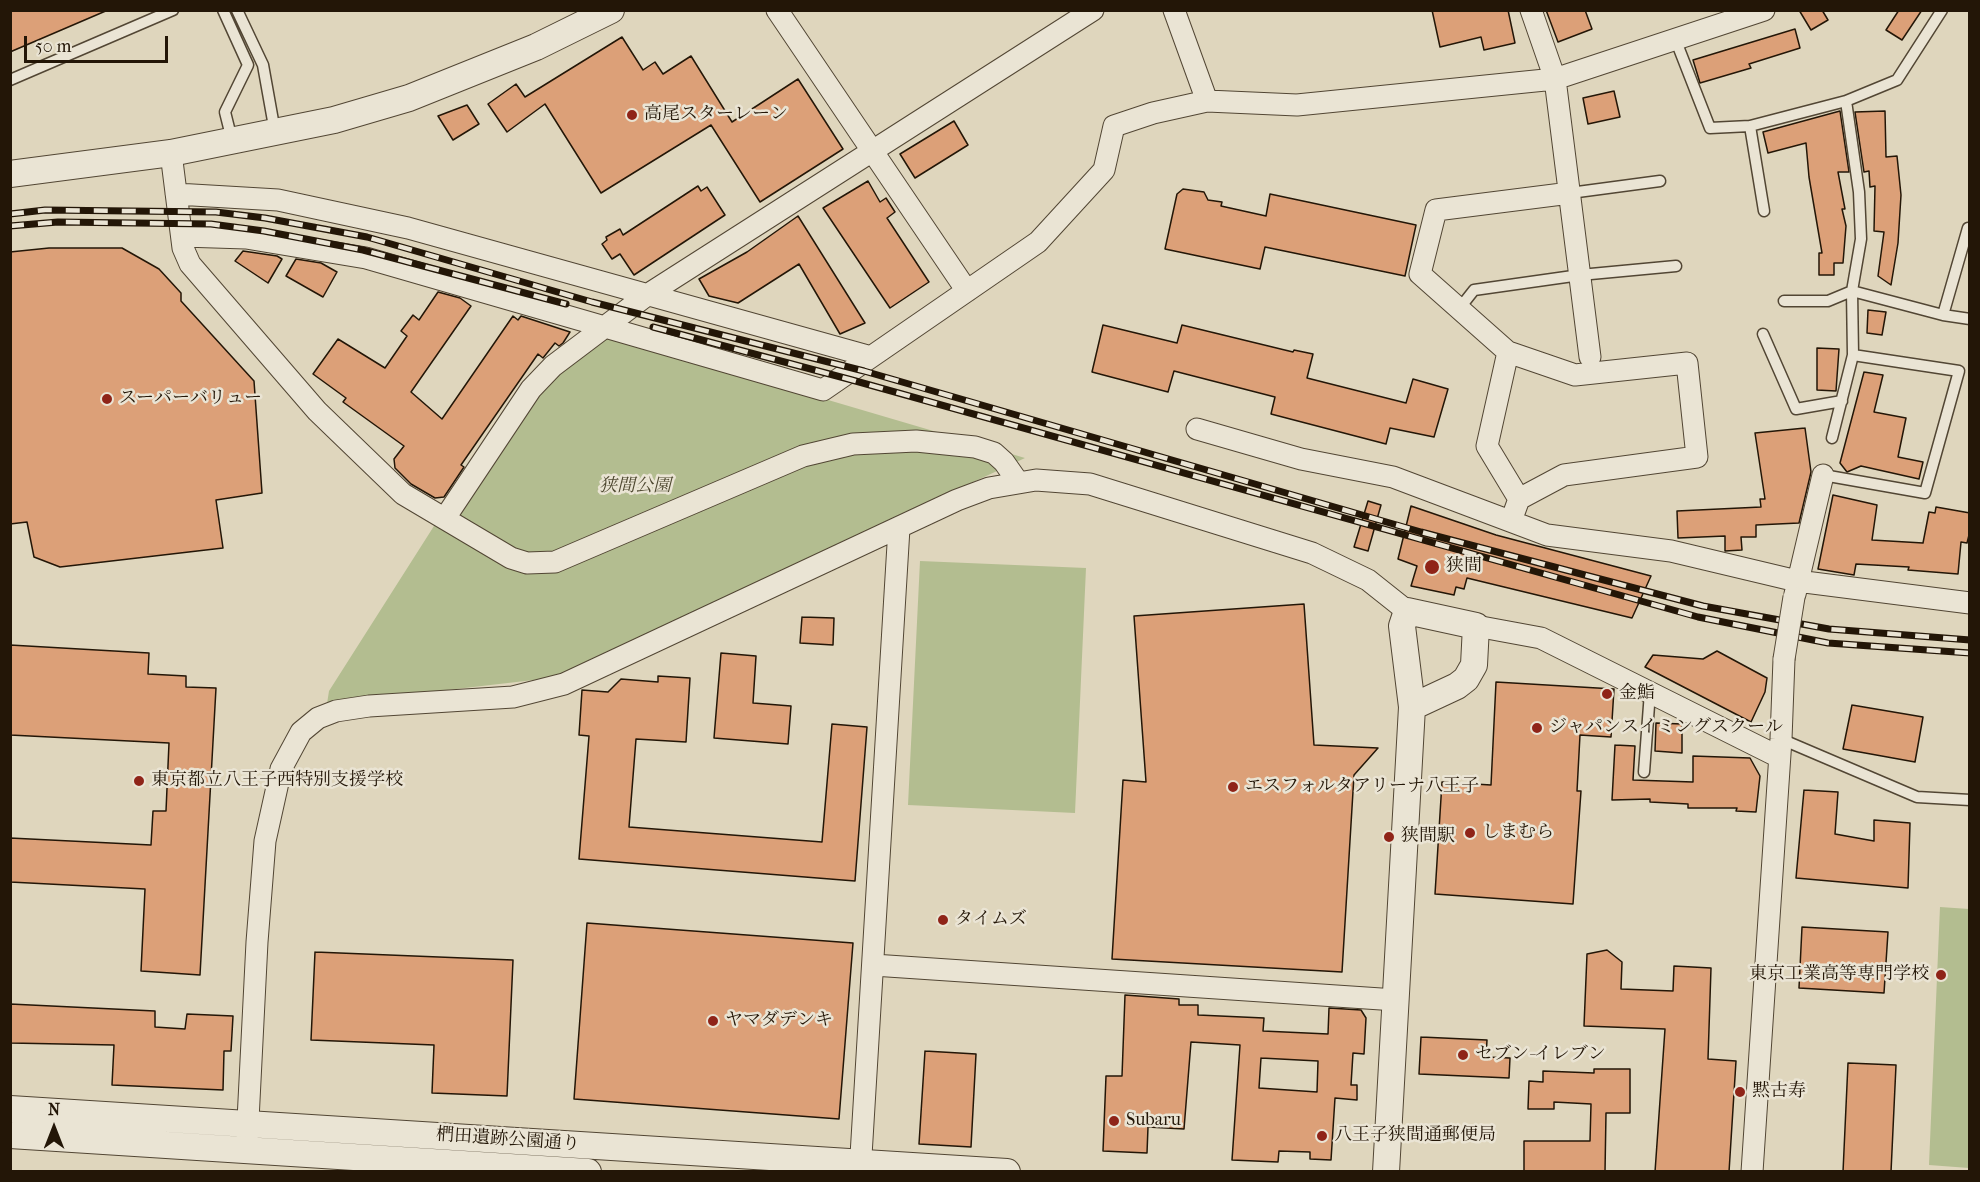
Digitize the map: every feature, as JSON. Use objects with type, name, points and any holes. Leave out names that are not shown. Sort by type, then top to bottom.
[{"type":"street","points":[[10,174],[171,153],[334,120],[409,98],[536,47],[611,10]]},
{"type":"street","points":[[777,10],[968,291]]},
{"type":"street","points":[[445,518],[531,389],[553,366],[647,296],[872,149],[1093,10]]},
{"type":"street","points":[[1174,10],[1208,101]]},
{"type":"street","points":[[1531,10],[1555,79],[1590,357]]},
{"type":"street","points":[[182,236],[246,238],[366,258],[606,325],[823,390],[868,356],[1038,242],[1104,170],[1114,126],[1153,113],[1208,101],[1297,105],[1555,79],[1676,41],[1764,10]]},
{"type":"street","points":[[171,153],[182,236],[190,264],[317,411],[403,494],[511,558],[527,563],[555,562],[803,456],[853,444],[916,441],[975,447],[999,457],[1018,482]]},
{"type":"street","points":[[1511,521],[1520,499],[1564,475],[1697,457],[1687,363],[1575,375],[1508,352],[1420,274],[1436,210],[1570,193]]},
{"type":"street","points":[[176,194],[278,200],[375,221],[868,356]]},
{"type":"street","points":[[1508,352],[1487,446],[1520,499]]},
{"type":"street","points":[[1197,429],[1301,459],[1394,477],[1547,535],[1671,551],[1796,589],[1970,603]]},
{"type":"street","points":[[1752,1172],[1784,659],[1796,589],[1823,475]]},
{"type":"street","points":[[247,1150],[257,942],[266,841],[281,769],[301,732],[309,723],[336,711],[513,697],[564,684],[973,494],[1018,482],[1055,480],[1090,484],[1312,553],[1368,580],[1407,611],[1540,638],[1650,692],[1780,748]]},
{"type":"street","points":[[860,1167],[899,528]]},
{"type":"street","points":[[1386,1172],[1412,707],[1402,626],[1407,611]]},
{"type":"street","points":[[1412,707],[1457,686],[1466,679],[1473,665],[1476,626]]},
{"type":"street","points":[[873,965],[1396,1000]]},
{"type":"street","name":"椚田遺跡公園通り","points":[[10,1109],[860,1167],[1006,1172]]},
{"type":"street","name":"椚田遺跡公園通り","points":[[10,1135],[588,1172]]},
{"type":"lane","points":[[10,80],[102,43],[173,10]]},
{"type":"lane","points":[[223,10],[248,65],[225,112],[232,140]]},
{"type":"lane","points":[[237,10],[263,65],[275,132]]},
{"type":"lane","points":[[1676,41],[1710,128],[1750,126],[1846,101],[1898,80],[1942,10]]},
{"type":"lane","points":[[1832,438],[1853,355],[1852,291],[1861,239],[1859,192],[1846,101]]},
{"type":"lane","points":[[1750,126],[1764,211]]},
{"type":"lane","points":[[1570,193],[1659,181]]},
{"type":"lane","points":[[1943,315],[1968,228]]},
{"type":"lane","points":[[1460,309],[1474,290],[1580,275],[1676,266]]},
{"type":"lane","points":[[1784,301],[1828,301],[1852,291],[1943,315],[1970,319]]},
{"type":"lane","points":[[1763,334],[1796,409],[1842,401]]},
{"type":"lane","points":[[1823,475],[1925,493],[1959,371],[1853,355]]},
{"type":"lane","points":[[1644,772],[1650,692]]},
{"type":"lane","points":[[1780,748],[1917,797],[1970,800]]},
{"type":"green space","name":"狭間公園","points":[[594,331],[1025,458],[551,678],[335,703],[326,710],[329,691],[441,515],[567,350]]},
{"type":"green space","points":[[920,561],[1086,568],[1075,813],[908,805]]},
{"type":"green space","points":[[1940,907],[1969,909],[1969,1168],[1929,1165]]},
{"type":"building","points":[[10,10],[108,10],[10,52]]},
{"type":"building","points":[[1432,10],[1508,10],[1515,43],[1484,50],[1481,37],[1440,47]]},
{"type":"building","points":[[1546,10],[1585,10],[1592,29],[1558,42]]},
{"type":"building","points":[[1799,10],[1822,10],[1828,20],[1811,30]]},
{"type":"building","points":[[1899,10],[1922,10],[1902,40],[1886,30]]},
{"type":"building","points":[[1795,29],[1800,48],[1749,64],[1751,68],[1700,83],[1693,60]]},
{"type":"building","name":"高尾スターレーン","points":[[622,37],[643,70],[655,62],[663,74],[691,56],[732,122],[798,79],[843,149],[760,202],[711,125],[601,193],[545,104],[507,132],[488,104],[516,84],[525,97]]},
{"type":"building","points":[[1614,91],[1620,117],[1588,124],[1583,98]]},
{"type":"building","points":[[467,105],[479,124],[453,140],[438,116]]},
{"type":"building","points":[[1840,111],[1849,172],[1838,172],[1846,226],[1843,263],[1834,263],[1834,275],[1819,275],[1819,253],[1822,253],[1809,177],[1806,143],[1768,153],[1763,132]]},
{"type":"building","points":[[1885,111],[1886,157],[1897,156],[1901,195],[1898,243],[1891,285],[1878,276],[1884,232],[1874,231],[1875,186],[1870,187],[1869,171],[1864,172],[1855,112]]},
{"type":"building","points":[[954,121],[968,145],[915,178],[900,154]]},
{"type":"building","points":[[868,181],[880,202],[886,198],[895,212],[887,218],[929,282],[890,308],[823,208]]},
{"type":"building","points":[[698,186],[701,191],[707,187],[725,215],[634,275],[620,254],[612,259],[602,244],[607,240],[606,237],[620,229],[623,235]]},
{"type":"building","points":[[1183,189],[1204,192],[1208,200],[1222,202],[1221,206],[1266,216],[1270,194],[1416,225],[1405,276],[1265,247],[1260,269],[1165,249],[1177,194]]},
{"type":"building","points":[[798,216],[865,323],[840,334],[799,264],[738,303],[709,296],[699,279],[747,252]]},
{"type":"building","points":[[49,248],[122,248],[159,269],[181,293],[181,301],[254,381],[262,493],[216,500],[223,548],[60,567],[34,557],[27,522],[10,524],[10,252]]},
{"type":"building","points":[[243,251],[277,256],[282,259],[268,283],[235,261]]},
{"type":"building","points":[[296,259],[321,263],[337,272],[323,297],[286,276]]},
{"type":"building","points":[[438,292],[460,298],[471,306],[411,392],[442,419],[513,316],[518,320],[521,316],[570,332],[563,343],[559,346],[555,343],[543,358],[538,354],[461,465],[464,467],[444,497],[435,498],[411,484],[395,468],[394,459],[404,446],[343,402],[346,398],[313,374],[338,339],[385,368],[407,336],[401,331],[413,315],[419,320]]},
{"type":"building","points":[[1868,310],[1886,312],[1882,335],[1867,333]]},
{"type":"building","points":[[1103,325],[1177,343],[1182,325],[1293,352],[1294,350],[1313,354],[1307,378],[1406,403],[1413,379],[1448,389],[1434,437],[1390,428],[1386,444],[1271,414],[1275,397],[1174,371],[1168,392],[1092,372]]},
{"type":"building","points":[[1817,348],[1839,349],[1836,391],[1817,390]]},
{"type":"building","points":[[1864,372],[1883,375],[1874,412],[1906,418],[1898,457],[1923,462],[1919,479],[1861,466],[1847,472],[1840,463]]},
{"type":"building","points":[[1805,428],[1811,472],[1799,523],[1756,525],[1756,537],[1741,537],[1742,550],[1725,551],[1725,536],[1678,538],[1677,511],[1761,507],[1760,499],[1765,499],[1755,433]]},
{"type":"building","points":[[1833,495],[1877,505],[1872,540],[1923,543],[1929,512],[1935,513],[1936,507],[1970,513],[1970,531],[1967,543],[1961,542],[1958,574],[1908,570],[1909,567],[1856,564],[1854,575],[1818,569]]},
{"type":"building","points":[[1368,501],[1381,505],[1368,551],[1354,547]]},
{"type":"building","points":[[1411,506],[1496,535],[1651,576],[1632,618],[1467,578],[1464,589],[1456,587],[1454,595],[1411,586],[1417,566],[1398,559]]},
{"type":"building","name":"エスフォルタアリーナ八王子","points":[[1304,604],[1314,745],[1378,748],[1354,775],[1342,972],[1112,959],[1123,780],[1146,782],[1134,616]]},
{"type":"building","points":[[802,617],[834,618],[833,645],[800,643]]},
{"type":"building","points":[[10,645],[149,653],[148,674],[186,676],[186,687],[216,688],[200,975],[141,971],[145,889],[10,882],[10,838],[151,845],[153,811],[166,811],[169,743],[10,735]]},
{"type":"building","points":[[1717,651],[1767,678],[1765,692],[1751,722],[1645,667],[1653,655],[1703,659]]},
{"type":"building","points":[[721,653],[756,656],[753,703],[791,706],[788,744],[714,738]]},
{"type":"building","points":[[658,676],[690,678],[686,742],[636,739],[629,827],[822,842],[832,724],[867,727],[855,881],[579,859],[589,736],[579,735],[582,690],[608,692],[621,679],[658,682]]},
{"type":"building","points":[[1496,682],[1614,689],[1611,737],[1580,735],[1577,791],[1581,791],[1573,904],[1435,894],[1442,782],[1491,785]]},
{"type":"building","points":[[1852,705],[1923,717],[1915,762],[1843,749]]},
{"type":"building","points":[[1656,723],[1682,724],[1682,753],[1655,751]]},
{"type":"building","points":[[1615,745],[1635,746],[1633,780],[1693,782],[1693,756],[1750,758],[1760,776],[1756,812],[1736,811],[1737,808],[1688,808],[1688,804],[1650,802],[1650,799],[1612,800]]},
{"type":"building","points":[[1804,790],[1838,792],[1835,834],[1874,841],[1874,820],[1910,823],[1908,888],[1796,878]]},
{"type":"building","name":"ヤマダデンキ","points":[[587,923],[853,943],[839,1119],[574,1099]]},
{"type":"building","points":[[1802,927],[1888,932],[1884,993],[1799,988]]},
{"type":"building","points":[[1607,950],[1622,962],[1621,989],[1673,991],[1674,966],[1711,968],[1708,1059],[1736,1061],[1729,1172],[1655,1172],[1665,1029],[1584,1026],[1587,954]]},
{"type":"building","points":[[315,952],[513,960],[507,1096],[432,1093],[434,1045],[311,1040]]},
{"type":"building","points":[[1125,995],[1179,999],[1179,1005],[1198,1005],[1198,1015],[1264,1018],[1263,1031],[1328,1034],[1329,1008],[1361,1010],[1366,1018],[1364,1054],[1353,1053],[1351,1085],[1357,1085],[1357,1100],[1335,1098],[1331,1160],[1310,1159],[1310,1152],[1279,1151],[1278,1162],[1232,1160],[1240,1045],[1191,1042],[1184,1129],[1148,1127],[1147,1153],[1103,1151],[1106,1076],[1122,1076]],"holes":[[[1261,1058],[1318,1061],[1317,1092],[1259,1088]]]},
{"type":"building","points":[[10,1004],[155,1011],[155,1027],[185,1029],[187,1014],[233,1016],[231,1051],[224,1051],[223,1090],[112,1085],[114,1045],[10,1043]]},
{"type":"building","points":[[1421,1037],[1487,1040],[1486,1057],[1510,1058],[1509,1078],[1419,1074]]},
{"type":"building","points":[[925,1051],[976,1054],[971,1147],[919,1144]]},
{"type":"building","points":[[1848,1063],[1896,1065],[1891,1172],[1843,1172]]},
{"type":"building","points":[[1594,1069],[1630,1069],[1630,1113],[1606,1113],[1605,1172],[1524,1172],[1524,1141],[1590,1141],[1591,1104],[1554,1102],[1554,1109],[1528,1109],[1529,1081],[1543,1082],[1543,1071],[1594,1073]]},
{"type":"railway","points":[[10,214],[45,210],[216,212],[265,218],[367,237],[592,302],[864,371],[1421,532],[1703,606],[1829,629],[1970,640]]},
{"type":"railway","points":[[10,226],[58,222],[211,224],[264,231],[363,250],[566,304]]},
{"type":"railway","points":[[653,327],[852,380],[1698,617],[1828,643],[1970,653]]},
{"type":"place","name":"高尾スターレーン","points":[[632,115]]},
{"type":"place","name":"スーパーバリュー","points":[[107,399]]},
{"type":"place","name":"狭間","points":[[1432,567]]},
{"type":"place","name":"金鮨","points":[[1607,694]]},
{"type":"place","name":"ジャパンスイミングスクール","points":[[1537,728]]},
{"type":"place","name":"東京都立八王子西特別支援学校","points":[[139,781]]},
{"type":"place","name":"エスフォルタアリーナ八王子","points":[[1233,787]]},
{"type":"place","name":"しまむら","points":[[1470,833]]},
{"type":"place","name":"狭間駅","points":[[1389,837]]},
{"type":"place","name":"タイムズ","points":[[943,920]]},
{"type":"place","name":"東京工業高等専門学校","points":[[1941,975]]},
{"type":"place","name":"ヤマダデンキ","points":[[713,1021]]},
{"type":"place","name":"セブン-イレブン","points":[[1463,1055]]},
{"type":"place","name":"黙古寿","points":[[1740,1092]]},
{"type":"place","name":"Subaru","points":[[1114,1121]]},
{"type":"place","name":"八王子狭間通郵便局","points":[[1322,1136]]}]
